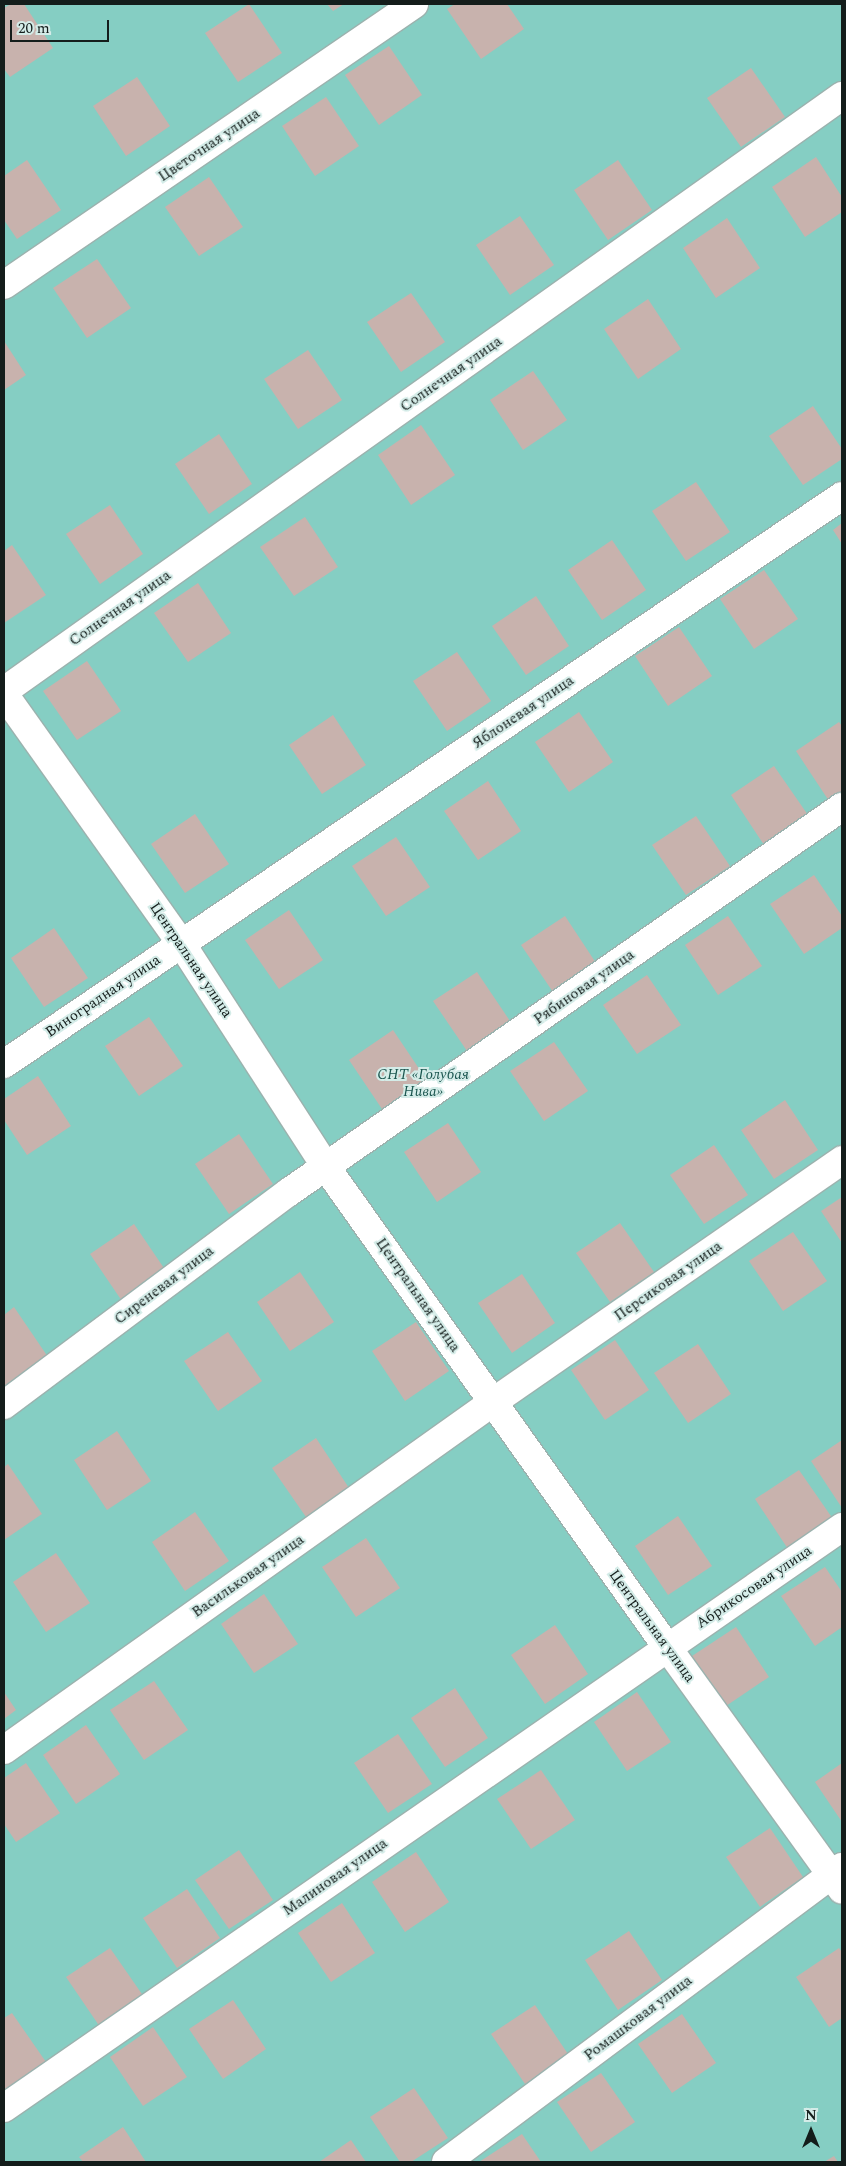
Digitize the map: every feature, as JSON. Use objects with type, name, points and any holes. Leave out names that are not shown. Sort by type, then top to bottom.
[{"type":"street","name":"Цветочная улица","points":[[4,285],[414,4]]},
{"type":"street","name":"Солнечная улица","points":[[4,693],[59,651],[842,96]]},
{"type":"street","name":"Яблоневая улица","points":[[192,936],[842,496]]},
{"type":"street","name":"Центральная улица","points":[[4,693],[192,936],[326,1167],[666,1647],[839,1877]]},
{"type":"street","name":"Рябиновая улица","points":[[326,1167],[842,807]]},
{"type":"street","name":"Виноградная улица","points":[[4,1064],[192,936]]},
{"type":"street","name":"Персиковая улица","points":[[493,1402],[842,1160]]},
{"type":"street","name":"Сиреневая улица","points":[[4,1405],[289,1192],[326,1167]]},
{"type":"street","name":"Васильковая улица","points":[[4,1750],[493,1402]]},
{"type":"street","name":"Абрикосовая улица","points":[[666,1647],[842,1527]]},
{"type":"street","name":"Малиновая улица","points":[[4,2108],[666,1647]]},
{"type":"street","name":"Ромашковая улица","points":[[446,2162],[839,1877]]},
{"type":"green space","name":"СНТ «Голубая Нива»","points":[[4,4],[842,4],[842,2162],[4,2162]]},
{"type":"building","points":[[11,4],[24,4],[53,48],[10,77],[4,69],[4,8]]},
{"type":"building","points":[[249,4],[282,53],[238,82],[205,33]]},
{"type":"building","points":[[327,4],[344,4],[333,11]]},
{"type":"building","points":[[455,4],[507,4],[524,29],[481,59],[447,9]]},
{"type":"building","points":[[389,46],[422,95],[379,125],[345,75]]},
{"type":"building","points":[[751,68],[785,117],[741,147],[707,98]]},
{"type":"building","points":[[137,77],[170,126],[126,156],[93,106]]},
{"type":"building","points":[[326,97],[359,146],[315,176],[282,126]]},
{"type":"building","points":[[816,157],[842,197],[842,212],[805,237],[772,187]]},
{"type":"building","points":[[27,160],[61,210],[17,239],[4,220],[4,176]]},
{"type":"building","points":[[618,160],[652,210],[608,240],[574,190]]},
{"type":"building","points":[[209,177],[243,227],[199,256],[165,207]]},
{"type":"building","points":[[520,216],[554,265],[510,295],[476,245]]},
{"type":"building","points":[[727,218],[760,268],[716,298],[683,248]]},
{"type":"building","points":[[97,259],[131,308],[87,338],[53,288]]},
{"type":"building","points":[[411,293],[445,342],[401,372],[367,322]]},
{"type":"building","points":[[648,299],[681,349],[638,379],[604,329]]},
{"type":"building","points":[[4,341],[26,375],[4,390]]},
{"type":"building","points":[[308,350],[342,400],[298,429],[264,379]]},
{"type":"building","points":[[533,371],[567,420],[523,450],[490,400]]},
{"type":"building","points":[[813,406],[842,449],[842,459],[803,485],[769,436]]},
{"type":"building","points":[[421,425],[455,475],[411,505],[378,455]]},
{"type":"building","points":[[219,434],[252,484],[209,514],[175,464]]},
{"type":"building","points":[[696,482],[730,532],[686,561],[652,511]]},
{"type":"building","points":[[110,505],[143,554],[100,584],[66,534]]},
{"type":"building","points":[[305,517],[338,567],[294,596],[260,547]]},
{"type":"building","points":[[842,523],[842,544],[833,530]]},
{"type":"building","points":[[612,540],[646,590],[602,620],[568,570]]},
{"type":"building","points":[[12,545],[46,595],[4,623],[4,551]]},
{"type":"building","points":[[764,570],[798,619],[754,649],[720,599]]},
{"type":"building","points":[[198,583],[231,633],[188,662],[154,613]]},
{"type":"building","points":[[536,596],[569,646],[526,675],[492,626]]},
{"type":"building","points":[[679,627],[712,676],[668,706],[635,656]]},
{"type":"building","points":[[457,652],[491,701],[447,731],[413,681]]},
{"type":"building","points":[[87,661],[121,711],[77,740],[43,691]]},
{"type":"building","points":[[579,712],[613,762],[569,792],[535,742]]},
{"type":"building","points":[[333,715],[366,765],[322,794],[289,745]]},
{"type":"building","points":[[839,722],[842,726],[842,792],[829,801],[796,751]]},
{"type":"building","points":[[774,766],[808,815],[764,845],[731,795]]},
{"type":"building","points":[[488,781],[521,831],[478,860],[444,811]]},
{"type":"building","points":[[195,814],[229,864],[185,893],[151,844]]},
{"type":"building","points":[[696,816],[730,866],[686,895],[652,845]]},
{"type":"building","points":[[396,837],[430,887],[386,916],[352,866]]},
{"type":"building","points":[[814,875],[842,916],[842,928],[804,954],[770,904]]},
{"type":"building","points":[[289,910],[323,960],[279,989],[245,940]]},
{"type":"building","points":[[565,916],[598,966],[555,995],[521,945]]},
{"type":"building","points":[[728,916],[762,966],[718,995],[685,945]]},
{"type":"building","points":[[54,928],[88,978],[44,1007],[11,958]]},
{"type":"building","points":[[477,972],[510,1021],[467,1051],[433,1001]]},
{"type":"building","points":[[647,975],[681,1025],[637,1054],[603,1005]]},
{"type":"building","points":[[149,1017],[183,1066],[139,1096],[105,1046]]},
{"type":"building","points":[[393,1030],[426,1079],[382,1109],[349,1060]]},
{"type":"building","points":[[554,1042],[588,1091],[544,1121],[510,1071]]},
{"type":"building","points":[[38,1076],[71,1126],[27,1155],[4,1120],[4,1099]]},
{"type":"building","points":[[785,1100],[818,1150],[774,1179],[741,1130]]},
{"type":"building","points":[[448,1123],[481,1172],[437,1202],[404,1152]]},
{"type":"building","points":[[239,1134],[273,1184],[229,1214],[195,1164]]},
{"type":"building","points":[[714,1145],[748,1195],[704,1224],[670,1175]]},
{"type":"building","points":[[842,1197],[842,1243],[821,1211]]},
{"type":"building","points":[[620,1223],[654,1272],[610,1302],[576,1253]]},
{"type":"building","points":[[134,1224],[168,1274],[124,1304],[90,1254]]},
{"type":"building","points":[[793,1232],[827,1281],[783,1311],[749,1261]]},
{"type":"building","points":[[300,1272],[334,1322],[290,1351],[257,1302]]},
{"type":"building","points":[[522,1274],[555,1323],[512,1353],[478,1303]]},
{"type":"building","points":[[14,1307],[48,1357],[4,1387],[4,1315]]},
{"type":"building","points":[[416,1322],[449,1371],[405,1401],[372,1351]]},
{"type":"building","points":[[228,1332],[262,1381],[218,1411],[184,1361]]},
{"type":"building","points":[[615,1340],[649,1390],[605,1420],[571,1370]]},
{"type":"building","points":[[698,1344],[731,1394],[688,1423],[654,1373]]},
{"type":"building","points":[[117,1431],[151,1481],[107,1510],[74,1460]]},
{"type":"building","points":[[316,1438],[349,1488],[306,1517],[272,1468]]},
{"type":"building","points":[[842,1440],[842,1508],[811,1461]]},
{"type":"building","points":[[8,1464],[42,1514],[4,1540],[4,1467]]},
{"type":"building","points":[[799,1470],[833,1519],[788,1549],[755,1499]]},
{"type":"building","points":[[195,1512],[229,1561],[185,1591],[152,1542]]},
{"type":"building","points":[[678,1516],[712,1566],[668,1595],[635,1546]]},
{"type":"building","points":[[366,1538],[400,1588],[356,1617],[322,1567]]},
{"type":"building","points":[[56,1553],[90,1603],[46,1632],[13,1582]]},
{"type":"building","points":[[825,1567],[842,1592],[842,1627],[815,1646],[781,1596]]},
{"type":"building","points":[[264,1594],[298,1644],[254,1673],[221,1624]]},
{"type":"building","points":[[555,1625],[588,1674],[545,1704],[511,1655]]},
{"type":"building","points":[[736,1627],[769,1677],[726,1706],[692,1656]]},
{"type":"building","points":[[154,1681],[188,1730],[144,1760],[110,1710]]},
{"type":"building","points":[[455,1688],[488,1738],[445,1767],[411,1718]]},
{"type":"building","points":[[4,1692],[16,1710],[4,1719]]},
{"type":"building","points":[[637,1692],[671,1742],[627,1771],[594,1722]]},
{"type":"building","points":[[86,1725],[120,1774],[76,1804],[43,1755]]},
{"type":"building","points":[[398,1734],[432,1784],[388,1813],[354,1763]]},
{"type":"building","points":[[26,1763],[60,1813],[16,1842],[4,1824],[4,1778]]},
{"type":"building","points":[[842,1763],[842,1822],[815,1782]]},
{"type":"building","points":[[541,1770],[575,1820],[531,1849],[497,1799]]},
{"type":"building","points":[[770,1828],[803,1877],[760,1907],[726,1857]]},
{"type":"building","points":[[239,1850],[273,1900],[229,1929],[195,1880]]},
{"type":"building","points":[[416,1852],[449,1902],[405,1932],[372,1882]]},
{"type":"building","points":[[187,1889],[220,1938],[177,1968],[143,1918]]},
{"type":"building","points":[[342,1903],[375,1953],[331,1982],[298,1933]]},
{"type":"building","points":[[629,1931],[662,1980],[618,2010],[585,1960]]},
{"type":"building","points":[[110,1948],[144,1997],[100,2027],[66,1977]]},
{"type":"building","points":[[839,1948],[842,1952],[842,2018],[829,2027],[796,1977]]},
{"type":"building","points":[[233,2000],[266,2049],[223,2079],[189,2029]]},
{"type":"building","points":[[535,2005],[568,2054],[525,2084],[491,2034]]},
{"type":"building","points":[[12,2013],[46,2062],[4,2091],[4,2018]]},
{"type":"building","points":[[682,2014],[716,2063],[672,2093],[638,2044]]},
{"type":"building","points":[[153,2027],[187,2077],[143,2106],[110,2057]]},
{"type":"building","points":[[601,2073],[635,2122],[591,2152],[557,2102]]},
{"type":"building","points":[[414,2088],[448,2138],[411,2162],[400,2162],[370,2117]]},
{"type":"building","points":[[123,2127],[146,2162],[83,2162],[79,2157]]},
{"type":"building","points":[[522,2134],[541,2162],[479,2162]]},
{"type":"building","points":[[351,2140],[366,2162],[319,2162]]},
{"type":"building","points":[[834,2156],[838,2162],[824,2162]]}]
